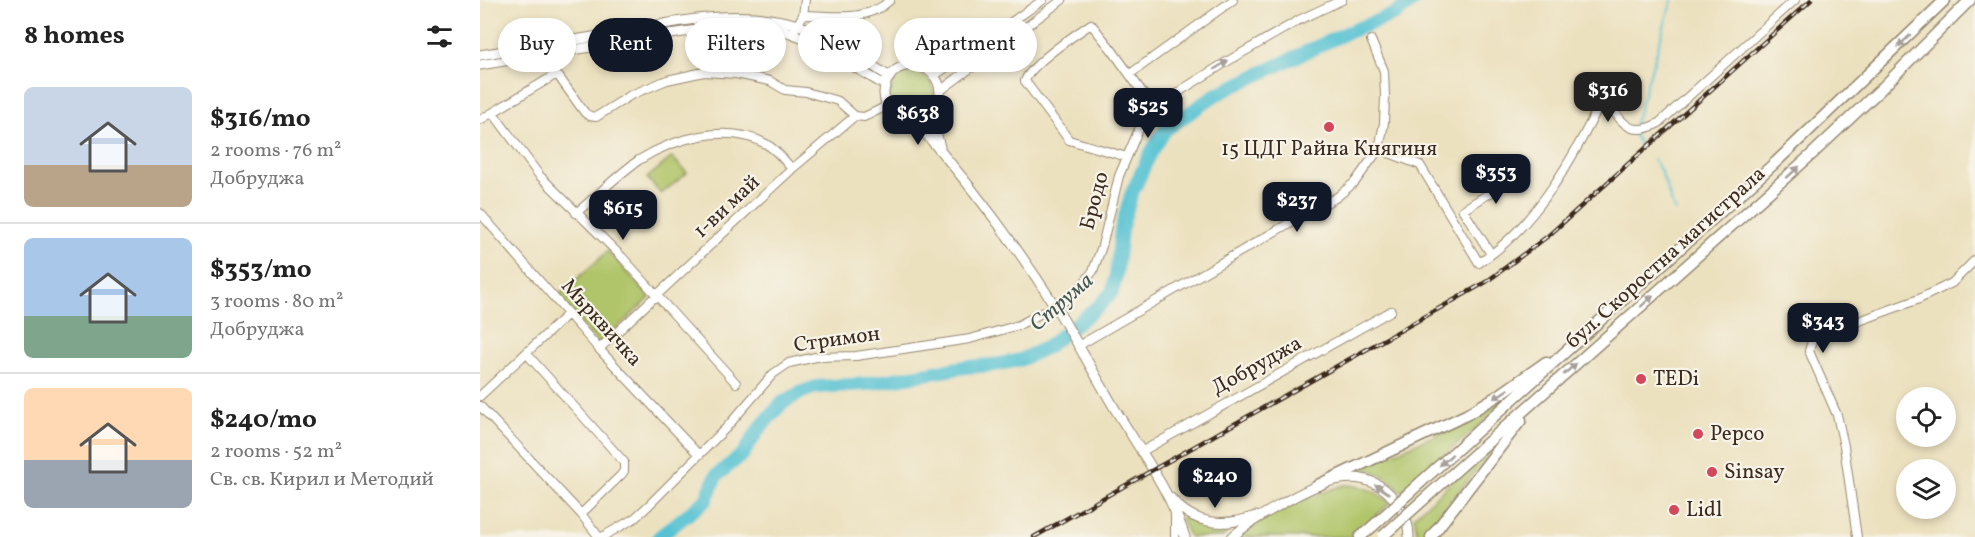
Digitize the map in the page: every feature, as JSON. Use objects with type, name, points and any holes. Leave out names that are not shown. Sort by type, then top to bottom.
[{"type":"highway","name":"бул. Скоростна магистрала","points":[[1360,537],[1584,337],[1834,108],[1945,0]]},
{"type":"highway","name":"бул. Скоростна магистрала","points":[[1382,537],[1812,155],[1970,0]]},
{"type":"highway","points":[[1318,485],[1466,415],[1584,337]]},
{"type":"highway","points":[[1431,537],[1538,398]]},
{"type":"main road","points":[[480,55],[694,20],[758,17],[795,29],[838,56],[888,81]]},
{"type":"main road","points":[[480,65],[702,29],[756,25],[795,29]]},
{"type":"main road","points":[[914,121],[931,114],[937,106],[940,91],[934,76],[922,67],[912,66],[897,70],[888,81],[885,96],[887,106],[897,116],[914,121],[942,152],[1021,256],[1076,341],[1164,490],[1185,537]]},
{"type":"main road","points":[[931,114],[942,152]]},
{"type":"main road","points":[[1232,537],[1270,511],[1318,485],[1353,478],[1366,480],[1390,493],[1408,522],[1409,537]]},
{"type":"main road","points":[[1164,490],[1184,511],[1194,517],[1217,524],[1242,521],[1270,511]]},
{"type":"street","points":[[795,29],[803,15],[805,0]]},
{"type":"street","points":[[803,15],[859,16],[871,13],[890,0]]},
{"type":"street","points":[[940,91],[1062,0]]},
{"type":"street","points":[[1130,74],[1233,0]]},
{"type":"street","points":[[1379,149],[1419,165],[1479,262],[1525,224],[1589,127],[1603,97],[1634,130],[1649,129],[1659,123],[1795,0]]},
{"type":"street","points":[[934,76],[1040,1],[1042,15]]},
{"type":"street","name":"Бродо","points":[[1066,300],[1080,288],[1093,271],[1102,246],[1119,176],[1138,131],[1148,115],[1183,89],[1228,61],[1299,20],[1338,1]]},
{"type":"street","points":[[1127,157],[1069,140],[1025,81],[1027,76],[1036,66],[1091,24],[1155,110]]},
{"type":"street","points":[[1076,341],[1337,197],[1355,182],[1379,149],[1384,123],[1383,70],[1371,40]]},
{"type":"street","points":[[480,120],[555,75],[559,77],[585,113],[596,117],[631,95],[667,80],[704,72],[736,74],[770,81],[785,90],[806,92],[838,101],[855,116]]},
{"type":"street","name":"1-ви май","points":[[599,349],[792,169],[855,116],[864,117],[887,106]]},
{"type":"street","points":[[493,113],[539,175],[622,257],[736,383]]},
{"type":"street","points":[[576,213],[638,161],[686,139],[716,134],[752,139],[766,144],[777,152],[792,169]]},
{"type":"street","points":[[1488,166],[1501,186],[1463,210],[1491,254]]},
{"type":"street","name":"Мърквичка","points":[[480,213],[599,349],[699,455]]},
{"type":"street","points":[[1857,537],[1838,415],[1809,351],[1813,338],[1927,295],[1952,283],[1975,260]]},
{"type":"street","name":"Стримон","points":[[601,537],[635,518],[727,427],[773,374],[789,363],[816,357],[856,356],[970,339],[1018,325],[1057,310],[1066,300]]},
{"type":"street","name":"Добруджа","points":[[1141,452],[1391,311]]},
{"type":"street","points":[[480,396],[568,314]]},
{"type":"street","points":[[526,353],[624,462],[624,471],[621,475],[581,514]]},
{"type":"street","points":[[480,406],[601,537]]},
{"type":"street","points":[[1175,514],[1175,537]]},
{"type":"green space","points":[[903,73],[921,73],[933,85],[933,103],[921,115],[903,115],[891,103],[891,85]]},
{"type":"green space","points":[[672,157],[687,173],[661,194],[647,178]]},
{"type":"green space","points":[[608,251],[650,298],[599,344],[557,297]]},
{"type":"green space","points":[[1512,394],[1514,395],[1402,492],[1383,476],[1359,468],[1459,425]]},
{"type":"green space","points":[[1508,431],[1422,537],[1418,537],[1414,516]]},
{"type":"green space","points":[[1344,485],[1369,490],[1390,503],[1353,537],[1240,537],[1276,513]]},
{"type":"green space","points":[[1184,516],[1197,524],[1228,532],[1223,537],[1190,537],[1181,519]]},
{"type":"waterway","name":"Струма","points":[[659,537],[706,500],[716,476],[743,454],[759,429],[782,403],[802,392],[816,387],[866,384],[965,367],[994,365],[1020,360],[1047,347],[1100,305],[1112,292],[1121,230],[1131,195],[1150,154],[1165,130],[1215,95],[1346,33],[1395,14],[1414,0]]},
{"type":"waterway","points":[[1641,147],[1634,134],[1634,127],[1672,0]]},
{"type":"waterway","points":[[1653,159],[1663,177],[1675,211]]},
{"type":"railway","points":[[1034,537],[1486,282],[1548,236],[1811,0]]},
{"type":"place","name":"15 ЦДГ Райна Княгиня","points":[[1329,127]]},
{"type":"place","name":"TEDi","points":[[1641,379]]},
{"type":"place","name":"Pepco","points":[[1698,434]]},
{"type":"place","name":"Sinsay","points":[[1712,472]]},
{"type":"place","name":"Lidl","points":[[1674,510]]}]
